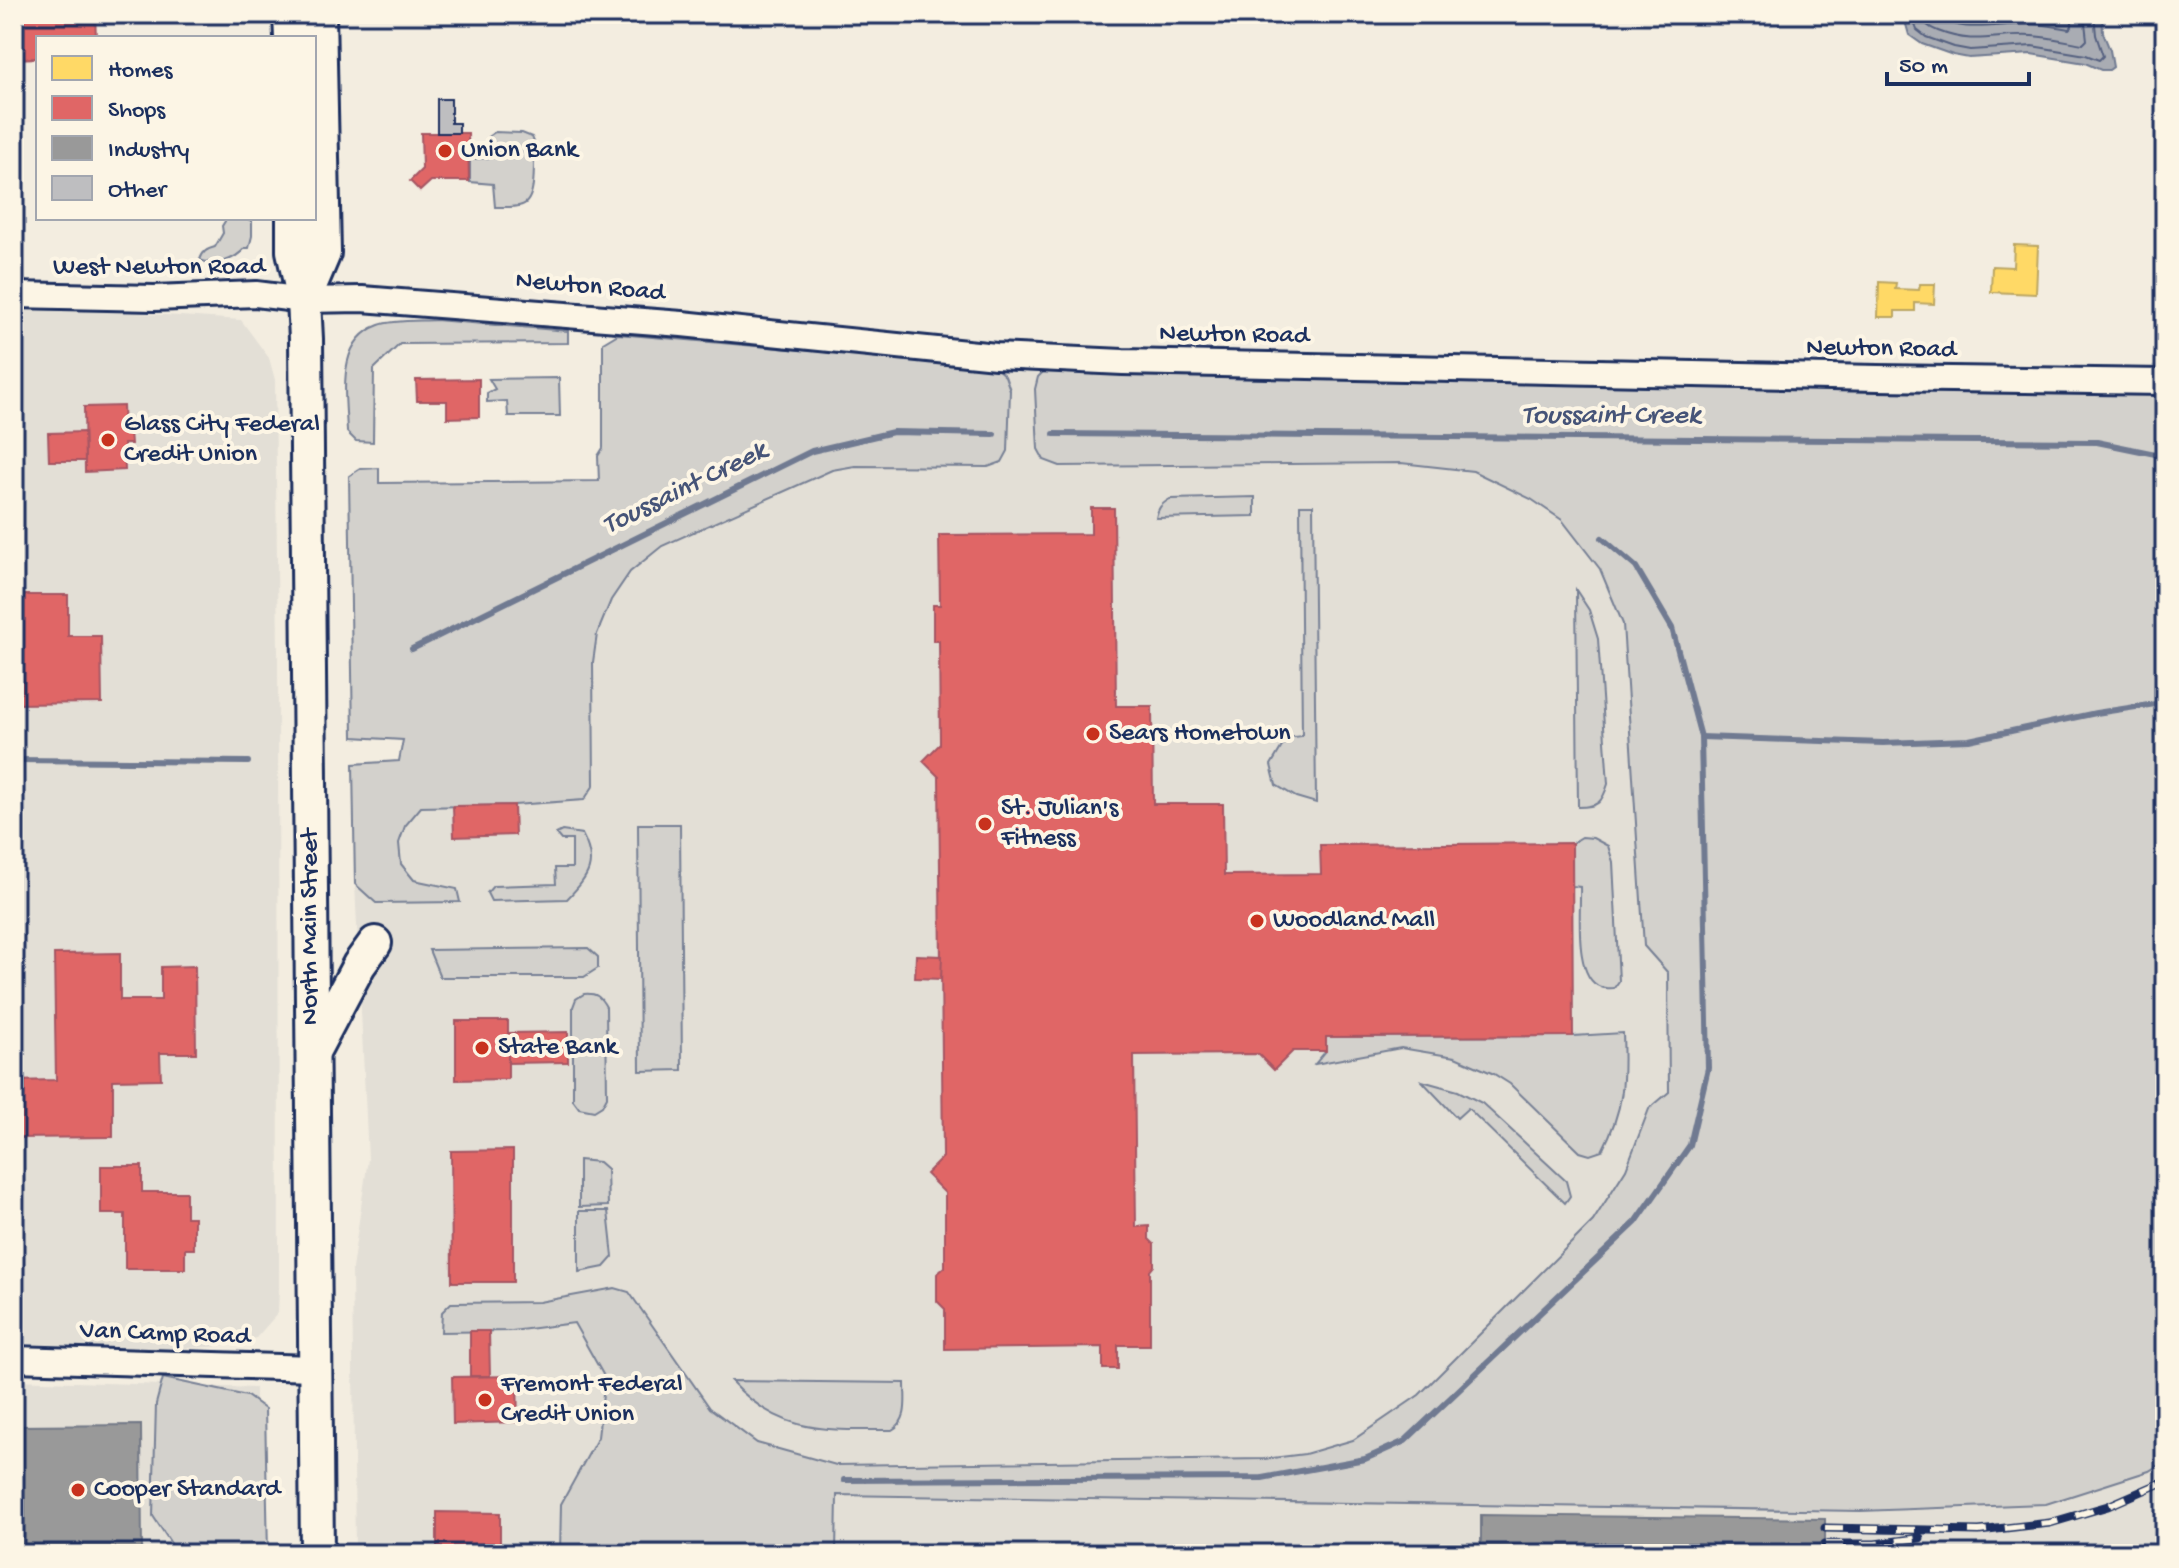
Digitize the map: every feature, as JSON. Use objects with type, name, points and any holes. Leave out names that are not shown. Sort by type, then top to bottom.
[{"type":"main road","points":[[290,14],[291,36]]},
{"type":"main road","points":[[304,300],[324,253],[319,14]]},
{"type":"main road","points":[[293,220],[293,251],[304,300]]},
{"type":"main road","name":"North Main Street","points":[[304,300],[317,1554]]},
{"type":"main road","points":[[312,1053],[359,965],[375,943]]},
{"type":"street","name":"West Newton Road","points":[[14,295],[154,298],[256,294],[304,300]]},
{"type":"street","name":"Newton Road","points":[[304,300],[362,299],[439,304],[682,324],[996,356],[1862,378],[2165,382]]},
{"type":"street","name":"Van Camp Road","points":[[14,1359],[315,1368]]},
{"type":"shaded area","points":[[495,132],[522,133],[532,137],[534,142],[533,187],[527,202],[522,205],[495,207],[493,184],[470,182],[470,159],[488,158],[489,136]]},
{"type":"shaded area","points":[[226,220],[252,220],[249,248],[224,261],[212,263],[200,260],[205,251],[215,247],[223,233],[222,226]]},
{"type":"shaded area","points":[[14,305],[241,320],[269,358],[275,380],[279,1287],[278,1313],[256,1338],[211,1347],[148,1350],[14,1343]]},
{"type":"shaded area","points":[[436,320],[568,331],[568,343],[400,344],[374,369],[373,442],[356,441],[347,432],[345,386],[349,356],[355,343],[365,333],[385,323]]},
{"type":"shaded area","points":[[618,334],[995,367],[1005,376],[1010,390],[1008,451],[1002,462],[988,467],[855,466],[832,470],[662,546],[630,572],[611,600],[597,634],[593,662],[594,785],[584,800],[421,807],[405,826],[399,843],[401,864],[414,880],[457,889],[460,902],[376,903],[355,884],[353,764],[399,761],[403,740],[353,737],[349,476],[360,469],[379,468],[379,483],[599,481],[598,456],[603,448],[603,343]]},
{"type":"shaded area","name":"Woodland Mall","points":[[995,367],[1045,370],[1060,466],[1401,463],[1473,471],[1531,499],[1562,520],[1600,569],[1623,624],[1644,946],[1668,973],[1669,1092],[1649,1109],[1627,1169],[1593,1221],[1419,1395],[1353,1440],[1306,1454],[1264,1459],[836,1465],[757,1443],[710,1408],[629,1292],[614,1288],[539,1302],[451,1303],[442,1312],[441,1332],[512,1331],[575,1323],[605,1378],[598,1437],[561,1504],[560,1554],[355,1554],[352,1269],[368,1159],[355,884],[376,903],[459,902],[457,889],[414,880],[401,864],[399,843],[405,826],[421,807],[584,800],[597,634],[611,600],[630,572],[662,546],[813,477],[855,466]]},
{"type":"shaded area","points":[[1045,370],[2165,388],[2165,1461],[2149,1471],[2046,1504],[1861,1511],[837,1495],[836,1554],[560,1554],[561,1504],[598,1437],[605,1378],[574,1323],[512,1331],[441,1332],[442,1312],[451,1303],[539,1302],[615,1288],[629,1292],[710,1408],[757,1443],[836,1465],[1264,1459],[1305,1454],[1353,1440],[1419,1395],[1593,1221],[1626,1169],[1649,1109],[1669,1092],[1668,973],[1644,946],[1623,624],[1600,569],[1562,520],[1531,499],[1473,471],[1401,463],[1060,466],[1044,460],[1038,449],[1035,389],[1038,377]]},
{"type":"shaded area","points":[[559,378],[560,416],[508,416],[507,401],[487,402],[487,393],[495,389],[489,379]]},
{"type":"shaded area","points":[[1255,497],[1255,516],[1156,518],[1160,507],[1170,499]]},
{"type":"shaded area","points":[[1300,505],[1313,505],[1316,803],[1296,797],[1276,785],[1271,765],[1287,738],[1302,736]]},
{"type":"shaded area","points":[[1576,590],[1589,610],[1598,639],[1608,784],[1598,803],[1578,807]]},
{"type":"shaded area","points":[[638,824],[680,824],[682,1070],[640,1071]]},
{"type":"shaded area","points":[[562,831],[582,834],[590,854],[586,876],[567,899],[491,901],[487,893],[493,886],[556,884],[555,868],[572,868],[572,840],[561,840],[556,834]]},
{"type":"shaded area","points":[[1582,837],[1593,838],[1608,846],[1613,862],[1619,981],[1614,988],[1603,988],[1592,981],[1582,958],[1580,887],[1572,886],[1572,843]]},
{"type":"shaded area","points":[[588,948],[598,957],[598,968],[584,977],[440,977],[429,950]]},
{"type":"shaded area","points":[[584,994],[597,996],[606,1007],[607,1097],[602,1106],[594,1111],[579,1108],[573,1100],[573,1007],[576,999]]},
{"type":"shaded area","points":[[1623,1033],[1624,1066],[1619,1108],[1602,1151],[1590,1155],[1580,1152],[1510,1084],[1455,1057],[1401,1048],[1315,1064],[1326,1051],[1326,1037]]},
{"type":"shaded area","points":[[1422,1081],[1458,1091],[1482,1103],[1566,1181],[1570,1196],[1565,1203],[1468,1108],[1457,1118]]},
{"type":"shaded area","points":[[579,1160],[599,1162],[607,1169],[608,1206],[579,1207]]},
{"type":"shaded area","points":[[579,1211],[608,1211],[613,1257],[604,1267],[579,1272]]},
{"type":"shaded area","points":[[163,1378],[247,1396],[265,1409],[268,1554],[178,1554],[153,1516],[156,1404]]},
{"type":"shaded area","points":[[14,1380],[255,1388],[257,1554],[14,1554]]},
{"type":"shaded area","points":[[731,1381],[905,1383],[905,1410],[901,1421],[892,1430],[805,1426],[768,1411]]},
{"type":"shaded area","points":[[2165,1461],[2165,1554],[836,1554],[836,1495],[1861,1511],[2046,1504],[2149,1471]]},
{"type":"water","points":[[1903,14],[2102,14],[2103,33],[2113,67],[2101,70],[2085,63],[2031,54],[1969,58],[1953,55],[1922,44],[1909,35]]},
{"type":"building: Homes","points":[[2014,245],[2038,246],[2036,294],[1991,292],[1992,266],[2013,267]]},
{"type":"building: Homes","points":[[1879,282],[1896,283],[1895,289],[1919,290],[1920,284],[1935,284],[1934,304],[1915,303],[1915,311],[1895,311],[1895,317],[1878,317]]},
{"type":"building: Shops","points":[[14,14],[95,14],[96,36],[36,36],[36,58],[14,59]]},
{"type":"building: Shops","name":"Union Bank","points":[[421,133],[468,133],[469,181],[431,181],[420,191],[410,181],[422,169]]},
{"type":"building: Shops","points":[[479,379],[479,417],[447,418],[447,401],[417,401],[416,380]]},
{"type":"building: Shops","name":"Glass City Federal Credit Union","points":[[123,406],[124,431],[130,431],[131,444],[124,444],[125,470],[85,472],[84,407]]},
{"type":"building: Shops","points":[[84,432],[85,461],[49,461],[48,433]]},
{"type":"building: Shops","name":"Woodland Mall","points":[[1091,508],[1114,508],[1116,706],[1152,706],[1153,804],[1223,804],[1224,875],[1321,874],[1320,845],[1572,843],[1573,1036],[1326,1037],[1326,1051],[1293,1051],[1274,1070],[1258,1054],[1134,1055],[1136,1227],[1149,1226],[1149,1239],[1154,1244],[1154,1266],[1150,1271],[1150,1345],[1118,1345],[1118,1369],[1103,1369],[1103,1347],[945,1349],[945,1309],[937,1301],[937,1274],[945,1267],[945,1193],[926,1174],[943,1157],[939,777],[923,761],[940,744],[939,641],[933,641],[933,605],[940,605],[939,535],[1091,534]]},
{"type":"building: Shops","points":[[21,595],[68,595],[68,636],[101,636],[102,703],[14,704],[14,636],[22,636]]},
{"type":"building: Shops","points":[[514,805],[515,835],[454,837],[453,806]]},
{"type":"building: Shops","points":[[120,953],[120,1000],[161,1000],[161,967],[195,966],[196,1053],[160,1053],[161,1079],[113,1080],[113,1137],[14,1138],[14,1081],[56,1080],[54,954]]},
{"type":"building: Shops","points":[[916,955],[942,956],[941,979],[915,978]]},
{"type":"building: Shops","name":"State Bank","points":[[456,1021],[508,1021],[508,1079],[456,1080]]},
{"type":"building: Shops","points":[[568,1032],[568,1062],[508,1063],[508,1033]]},
{"type":"building: Shops","points":[[513,1150],[513,1282],[452,1282],[451,1151]]},
{"type":"building: Shops","points":[[101,1166],[142,1166],[142,1192],[186,1192],[186,1217],[194,1217],[194,1249],[185,1249],[185,1269],[125,1269],[125,1214],[101,1214]]},
{"type":"building: Shops","points":[[470,1331],[489,1331],[490,1376],[470,1376]]},
{"type":"building: Shops","name":"Fremont Federal Credit Union","points":[[517,1376],[518,1422],[453,1424],[452,1377]]},
{"type":"building: Shops","points":[[437,1512],[500,1513],[500,1554],[437,1554]]},
{"type":"building: Industry","name":"Cooper Standard","points":[[141,1425],[142,1554],[14,1554],[14,1426]]},
{"type":"building: Industry","points":[[1481,1515],[1825,1519],[1825,1554],[1481,1552]]},
{"type":"building: Other","points":[[437,99],[451,99],[451,123],[459,123],[459,133],[437,133]]},
{"type":"waterway","name":"Toussaint Creek","points":[[412,649],[812,451],[893,432],[994,434]]},
{"type":"waterway","name":"Toussaint Creek","points":[[1054,434],[2097,442],[2165,456]]},
{"type":"waterway","points":[[844,1480],[1262,1478],[1365,1459],[1405,1441],[1636,1222],[1690,1145],[1708,1068],[1701,737],[1672,628],[1636,567],[1602,538]]},
{"type":"waterway","points":[[1701,737],[1883,743],[1969,740],[2096,713],[2162,703]]},
{"type":"waterway","name":"Toussaint Creek","points":[[14,760],[248,762]]},
{"type":"railway","points":[[1825,1528],[1979,1531],[2050,1523],[2108,1506],[2165,1481]]},
{"type":"railway","points":[[1825,1544],[1875,1544],[1920,1538]]},
{"type":"place","name":"Union Bank","points":[[445,151]]},
{"type":"place","name":"Glass City Federal Credit Union","points":[[108,440]]},
{"type":"place","name":"Sears Hometown","points":[[1093,734]]},
{"type":"place","name":"St. Julian's Fitness","points":[[985,824]]},
{"type":"place","name":"Woodland Mall","points":[[1257,921]]},
{"type":"place","name":"State Bank","points":[[482,1048]]},
{"type":"place","name":"Fremont Federal Credit Union","points":[[485,1400]]},
{"type":"place","name":"Cooper Standard","points":[[78,1490]]}]
